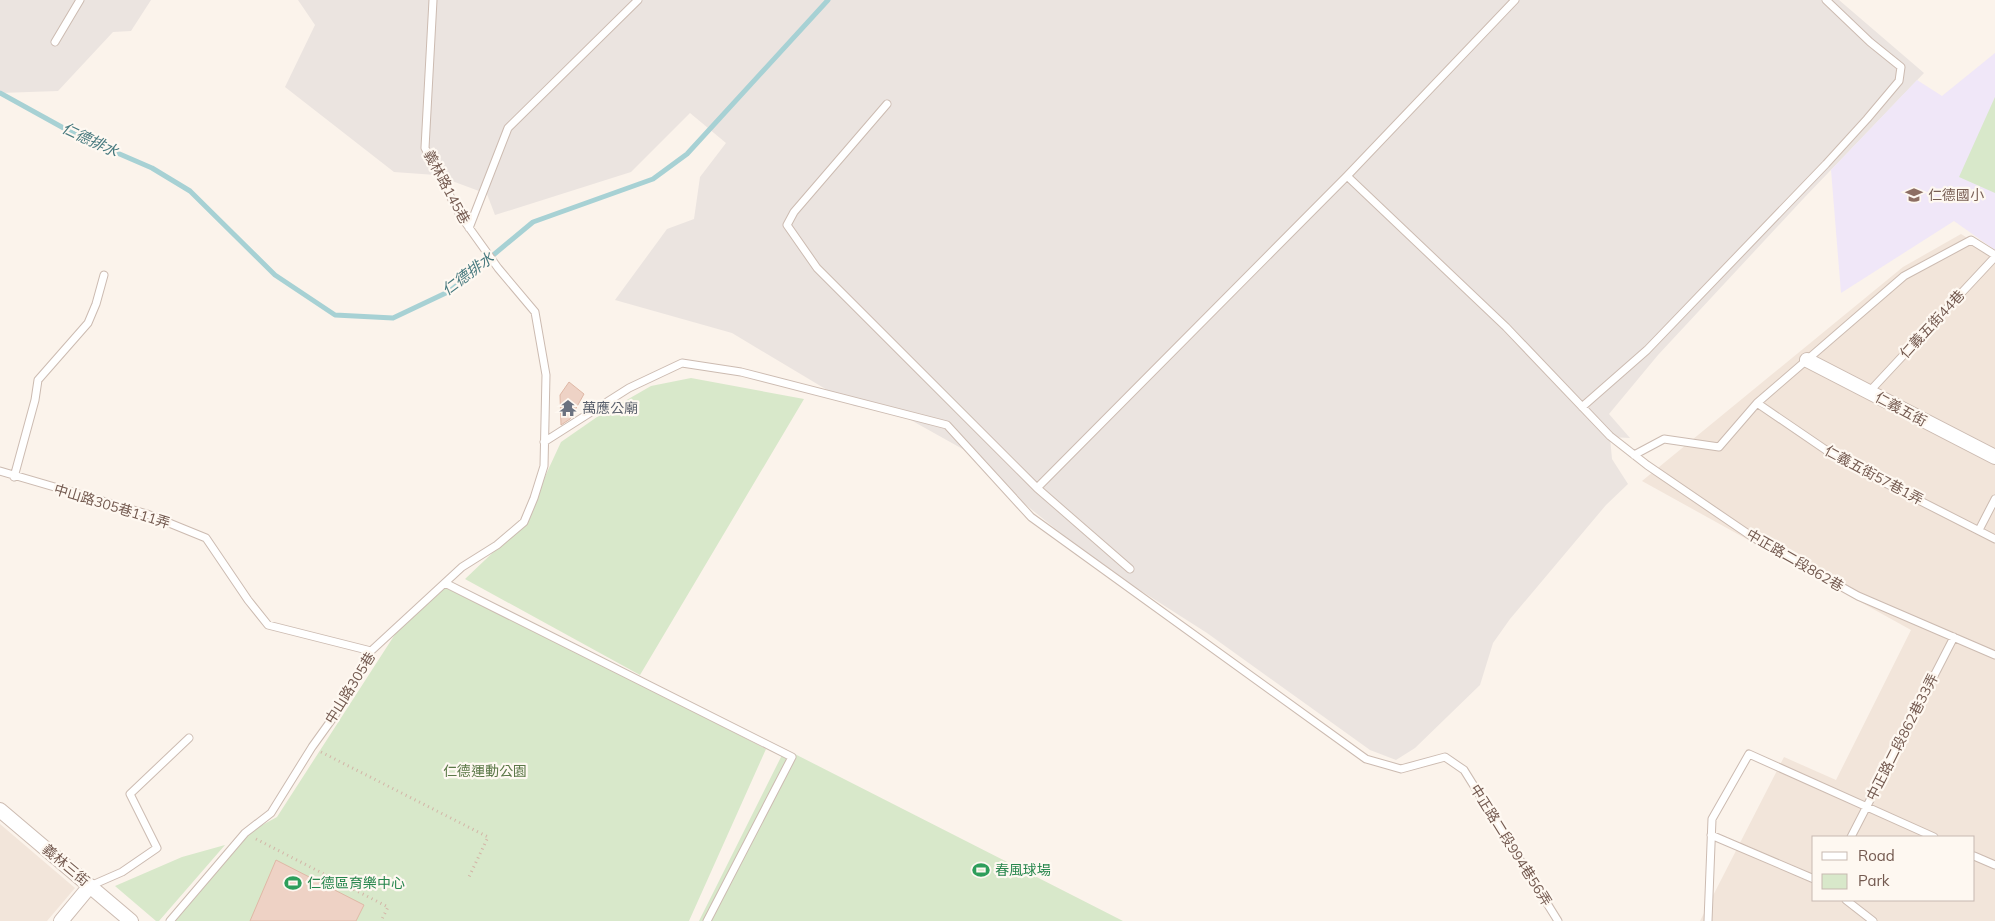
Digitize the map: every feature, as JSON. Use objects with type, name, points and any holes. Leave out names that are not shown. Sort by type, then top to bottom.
[{"type":"street","name":"仁義五街","points":[[1807,360],[1995,457]]},
{"type":"street","name":"義林三街","points":[[0,810],[131,921]]},
{"type":"street","points":[[61,921],[90,886]]},
{"type":"lane","points":[[55,42],[80,0]]},
{"type":"lane","name":"義林路145巷","points":[[433,0],[425,148],[460,215],[495,264],[534,312],[546,374],[544,442]]},
{"type":"lane","points":[[469,228],[508,128],[638,0]]},
{"type":"lane","points":[[1037,488],[1347,176],[1515,0]]},
{"type":"lane","points":[[1582,407],[1647,350],[1826,164],[1899,81],[1901,67],[1870,42],[1826,0]]},
{"type":"lane","points":[[887,104],[794,212],[787,225],[817,268],[1037,488],[1130,569]]},
{"type":"lane","name":"中正路二段862巷","points":[[1347,176],[1506,327],[1610,436],[1634,455],[1754,538],[1858,596],[1995,655]]},
{"type":"lane","points":[[1634,455],[1664,439],[1719,447],[1757,403],[1904,276],[1971,240],[1995,256]]},
{"type":"lane","name":"仁義五街44巷","points":[[1869,392],[1995,256]]},
{"type":"lane","points":[[14,477],[35,400],[38,380],[88,323],[96,304],[104,275]]},
{"type":"lane","name":"中正路二段994巷56弄","points":[[544,442],[628,388],[682,363],[741,372],[947,425],[1032,516],[1366,759],[1401,769],[1445,757],[1464,770],[1558,921]]},
{"type":"lane","name":"仁義五街57巷1弄","points":[[1757,403],[1842,461],[1979,530],[1995,540]]},
{"type":"lane","name":"中山路305巷","points":[[170,921],[245,833],[270,813],[335,715],[371,651],[462,567],[497,545],[524,522],[544,466],[544,442]]},
{"type":"lane","name":"中山路305巷111弄","points":[[0,472],[146,514],[206,538],[248,600],[268,625],[371,651]]},
{"type":"lane","points":[[1979,530],[1995,499]]},
{"type":"lane","points":[[445,583],[792,757],[708,921]]},
{"type":"lane","name":"中正路二段862巷33弄","points":[[1852,836],[1954,637]]},
{"type":"lane","points":[[90,886],[122,872],[156,848],[130,794],[189,738]]},
{"type":"lane","points":[[1708,921],[1712,819],[1749,754],[1932,836]]},
{"type":"lane","points":[[1711,835],[1812,878]]},
{"type":"lane","points":[[1975,856],[1995,865]]},
{"type":"lane","points":[[1847,901],[1874,921]]},
{"type":"path","points":[[312,747],[488,837],[470,877]]},
{"type":"path","points":[[245,833],[388,907],[381,921]]},
{"type":"shaded area","points":[[0,0],[151,0],[131,31],[113,32],[58,91],[0,93]]},
{"type":"shaded area","points":[[298,0],[1839,0],[1924,73],[1804,198],[1658,355],[1609,414],[1630,438],[1610,437],[1612,459],[1628,484],[1606,505],[1510,619],[1493,643],[1480,685],[1415,748],[1396,760],[1370,750],[1207,633],[1099,564],[1010,492],[968,452],[900,414],[854,406],[732,333],[615,300],[667,229],[694,219],[700,177],[726,143],[690,113],[631,172],[495,215],[487,194],[436,175],[394,172],[285,87],[315,25]]},
{"type":"shaded area","name":"仁德國小","points":[[1995,53],[1995,250],[1954,221],[1841,293],[1831,170],[1917,80],[1942,96]]},
{"type":"shaded area","points":[[1961,234],[1995,255],[1995,921],[1700,921],[1784,757],[1836,780],[1911,630],[1642,481],[1903,267]]},
{"type":"shaded area","points":[[0,824],[75,888],[47,921],[0,921]]},
{"type":"green space","points":[[1995,97],[1995,193],[1959,177]]},
{"type":"green space","points":[[691,378],[804,399],[640,675],[465,579],[523,524],[561,442],[597,417],[651,386]]},
{"type":"green space","name":"仁德運動公園","points":[[450,584],[766,749],[689,921],[167,921],[238,838],[277,817],[401,625]]},
{"type":"green space","points":[[785,749],[1123,921],[699,921]]},
{"type":"green space","points":[[225,845],[159,921],[156,921],[115,886],[182,857]]},
{"type":"building","name":"萬應公廟","points":[[569,382],[584,394],[570,419],[561,425],[560,395]]},
{"type":"building","name":"仁德區育樂中心","points":[[276,860],[364,905],[356,921],[250,921]]},
{"type":"waterway","name":"仁德排水","points":[[0,93],[78,136],[152,168],[190,191],[275,275],[335,315],[393,318],[450,291],[533,222],[653,179],[687,154],[828,0]]},
{"type":"place","name":"仁德國小","points":[[1914,195]]},
{"type":"place","name":"萬應公廟","points":[[568,408]]},
{"type":"place","name":"春風球場","points":[[981,870]]},
{"type":"place","name":"仁德區育樂中心","points":[[293,883]]}]
